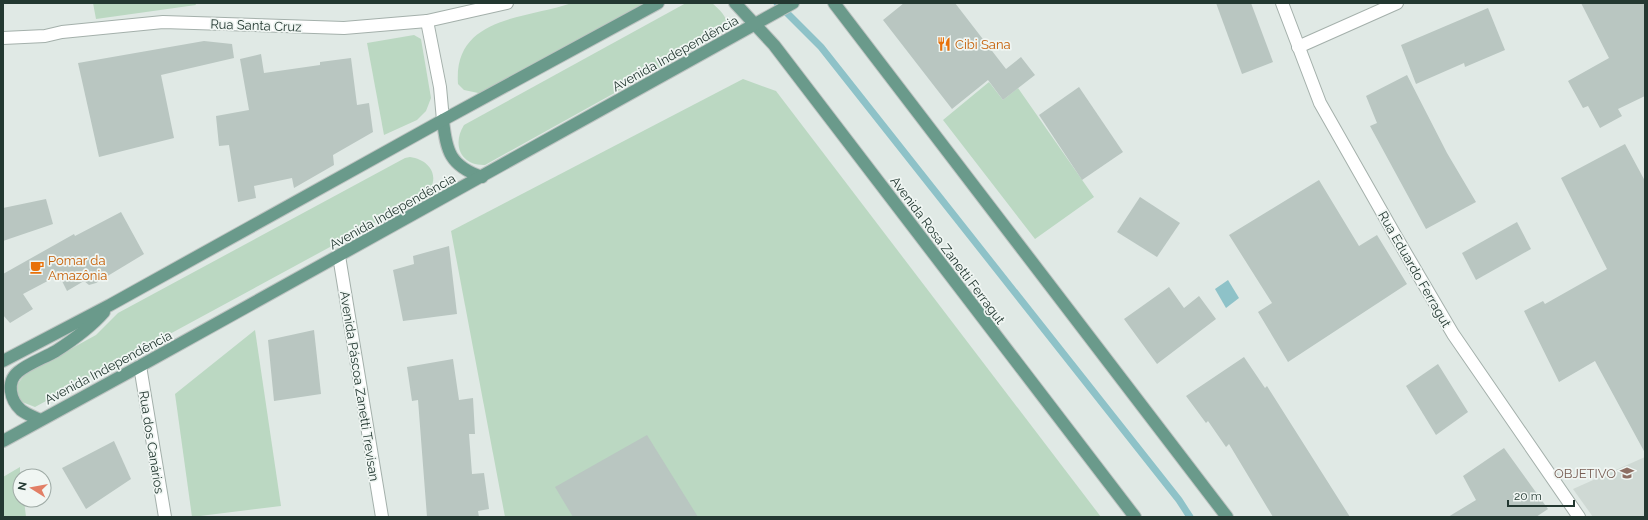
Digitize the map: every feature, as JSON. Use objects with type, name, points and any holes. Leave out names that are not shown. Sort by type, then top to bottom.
[{"type":"main road","points":[[3,361],[110,305],[443,120],[658,3]]},
{"type":"main road","name":"Avenida Rosa Zanetti Ferragut","points":[[735,3],[755,23],[779,51],[1135,517]]},
{"type":"main road","name":"Avenida Independência","points":[[3,440],[482,177],[793,3]]},
{"type":"main road","points":[[834,3],[1227,517]]},
{"type":"main road","points":[[443,120],[445,138],[450,155],[466,172],[482,177]]},
{"type":"main road","points":[[40,420],[22,410],[17,404],[11,394],[10,384],[13,377],[19,371],[56,351],[79,335],[96,322],[110,305]]},
{"type":"street","name":"Rua Santa Cruz","points":[[3,38],[45,36],[62,32],[164,22],[344,28],[427,21],[507,3]]},
{"type":"street","name":"Rua Eduardo Ferragut","points":[[1282,3],[1320,103],[1453,334],[1579,517]]},
{"type":"street","points":[[1298,47],[1397,3]]},
{"type":"street","points":[[427,21],[440,87],[443,120]]},
{"type":"street","name":"Avenida Páscoa Zanetti Trevisan","points":[[339,256],[382,517]]},
{"type":"street","name":"Rua dos Canários","points":[[140,366],[165,517]]},
{"type":"shaded area","name":"OBJETIVO","points":[[1645,457],[1645,517],[1593,517],[1573,489]]},
{"type":"green space","points":[[93,3],[195,3],[196,5],[96,19]]},
{"type":"green space","points":[[572,3],[644,3],[483,94],[464,90],[458,84],[460,62],[467,45],[480,33],[496,24],[514,18]]},
{"type":"green space","points":[[686,3],[712,3],[726,19],[726,31],[485,165],[469,162],[464,158],[459,146],[459,139],[460,132],[464,125]]},
{"type":"green space","points":[[414,35],[421,39],[431,98],[426,111],[417,120],[384,135],[367,43]]},
{"type":"green space","points":[[743,79],[776,91],[1101,517],[505,517],[451,231]]},
{"type":"green space","points":[[989,82],[1003,100],[1018,88],[1094,197],[1035,239],[943,120]]},
{"type":"green space","points":[[410,157],[424,162],[429,166],[432,172],[432,184],[424,196],[35,407],[22,402],[15,391],[17,385],[25,374],[96,335],[118,313],[405,158]]},
{"type":"green space","points":[[255,330],[281,506],[192,517],[175,394]]},
{"type":"green space","points":[[12,472],[12,508],[25,508],[26,517],[3,517],[3,477]]},
{"type":"water","points":[[1228,280],[1239,298],[1226,308],[1215,289]]},
{"type":"building","name":"Cibi Sana","points":[[904,3],[955,3],[1006,69],[1021,57],[1035,75],[1003,100],[988,80],[952,109],[883,20]]},
{"type":"building","points":[[1216,3],[1251,3],[1273,62],[1242,74]]},
{"type":"building","points":[[1581,3],[1645,3],[1645,96],[1618,109],[1622,116],[1600,128],[1588,106],[1583,108],[1568,81],[1609,58]]},
{"type":"building","points":[[1488,8],[1505,50],[1465,67],[1464,63],[1416,84],[1401,45]]},
{"type":"building","points":[[204,41],[232,44],[234,58],[161,75],[174,138],[99,157],[78,63]]},
{"type":"building","points":[[261,54],[264,73],[320,65],[320,62],[351,58],[357,105],[369,103],[373,132],[333,155],[334,165],[294,188],[292,178],[254,186],[256,198],[238,202],[229,145],[219,146],[216,116],[249,110],[240,59]]},
{"type":"building","points":[[1407,75],[1447,153],[1476,202],[1426,229],[1370,126],[1377,123],[1366,96]]},
{"type":"building","points":[[1079,87],[1123,152],[1082,180],[1039,115]]},
{"type":"building","points":[[1625,144],[1645,181],[1645,453],[1595,361],[1559,382],[1524,311],[1543,301],[1545,304],[1607,269],[1561,178]]},
{"type":"building","points":[[1319,180],[1359,246],[1377,235],[1407,284],[1288,362],[1258,312],[1272,303],[1229,235]]},
{"type":"building","points":[[1140,197],[1180,223],[1157,257],[1117,232]]},
{"type":"building","points":[[46,199],[53,224],[3,241],[3,208]]},
{"type":"building","points":[[121,212],[144,254],[96,283],[89,285],[84,281],[67,291],[59,275],[23,294],[33,309],[10,323],[3,315],[3,274],[74,234],[75,236]]},
{"type":"building","points":[[1517,222],[1531,249],[1476,280],[1462,253]]},
{"type":"building","points":[[449,246],[457,314],[403,321],[393,270],[414,264],[413,256]]},
{"type":"building","points":[[1169,287],[1184,308],[1199,296],[1216,319],[1157,364],[1124,319]]},
{"type":"building","points":[[314,330],[321,394],[274,401],[268,340]]},
{"type":"building","points":[[1244,357],[1265,388],[1267,386],[1350,517],[1273,517],[1229,444],[1226,447],[1208,421],[1206,423],[1186,396]]},
{"type":"building","points":[[453,359],[459,400],[473,398],[475,434],[469,434],[472,474],[484,473],[489,509],[478,511],[479,517],[427,517],[418,400],[412,401],[407,367]]},
{"type":"building","points":[[1438,364],[1468,412],[1436,435],[1406,386]]},
{"type":"building","points":[[647,435],[698,517],[573,517],[555,487]]},
{"type":"building","points":[[114,441],[131,479],[86,509],[62,468]]},
{"type":"building","points":[[1504,448],[1548,509],[1536,517],[1448,517],[1476,500],[1463,476]]},
{"type":"waterway","points":[[777,3],[821,47],[1179,500],[1190,517]]},
{"type":"place","name":"Cibi Sana","points":[[944,44]]},
{"type":"place","name":"Pomar da Amazônia","points":[[37,267]]},
{"type":"place","name":"OBJETIVO","points":[[1627,473]]}]
